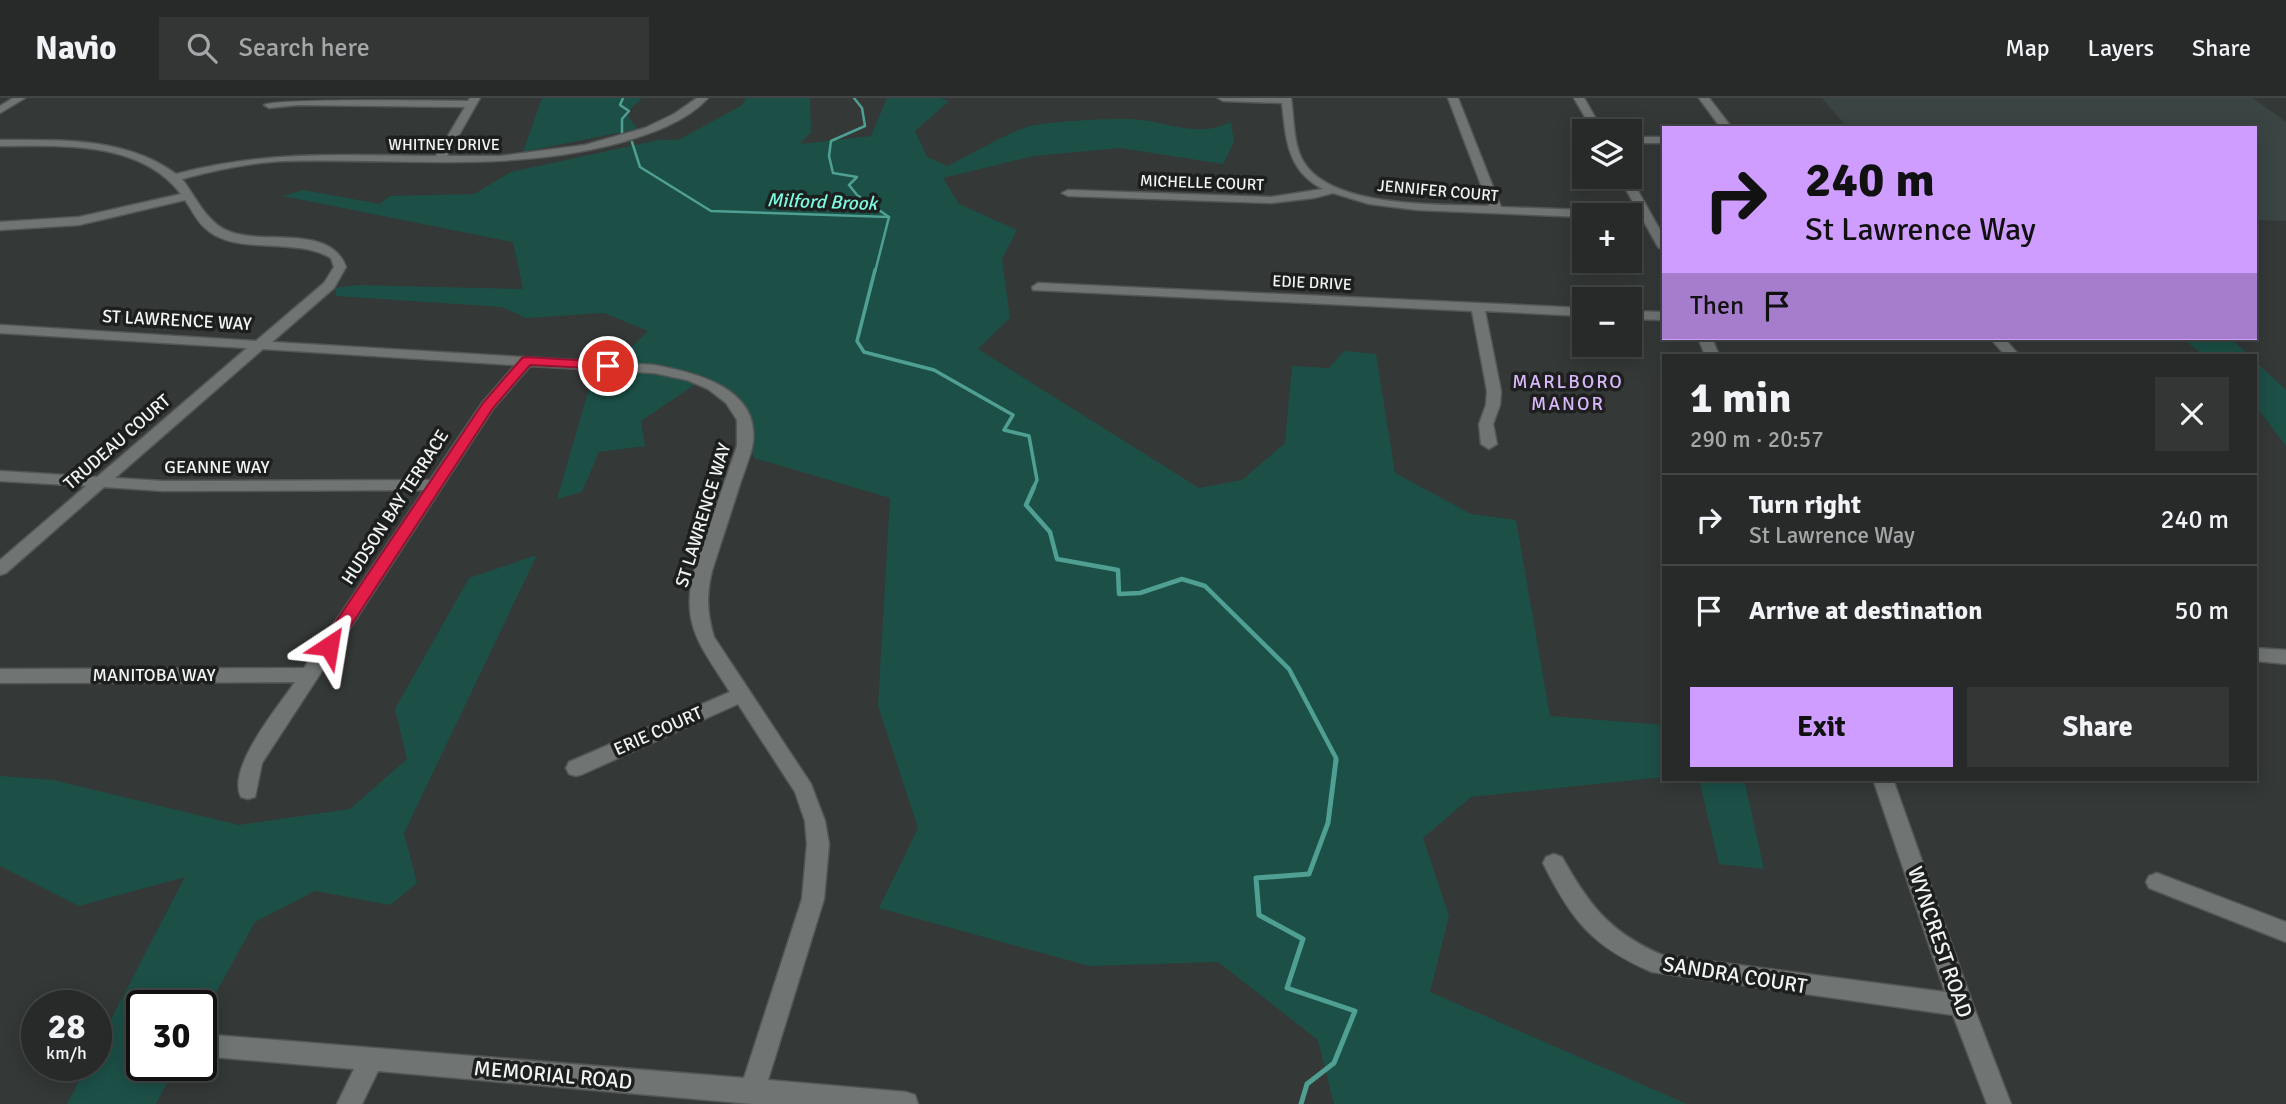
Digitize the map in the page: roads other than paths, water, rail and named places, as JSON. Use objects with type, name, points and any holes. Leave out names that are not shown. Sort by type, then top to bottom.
[{"type":"street","points":[[0,110],[20,98]]},
{"type":"street","name":"WHITNEY DRIVE","points":[[174,178],[222,166],[274,159],[512,160],[598,146],[670,121],[703,98]]},
{"type":"street","points":[[1223,98],[1286,99]]},
{"type":"street","points":[[1453,98],[1497,211]]},
{"type":"street","points":[[1579,98],[1591,119]]},
{"type":"street","points":[[1704,98],[1725,126]]},
{"type":"street","name":"JENNIFER COURT","points":[[1286,99],[1297,160],[1308,173],[1334,189],[1385,204],[1572,214]]},
{"type":"street","points":[[439,161],[474,101]]},
{"type":"street","points":[[269,105],[298,102],[474,101]]},
{"type":"street","points":[[1642,139],[1662,140]]},
{"type":"street","points":[[0,143],[59,144],[110,150],[144,160],[174,178],[186,196],[87,220],[50,225],[0,226]]},
{"type":"street","name":"MICHELLE COURT","points":[[1069,193],[1271,200],[1334,189]]},
{"type":"street","points":[[1631,189],[1662,244]]},
{"type":"street","name":"TRUDEAU COURT","points":[[0,569],[329,285],[338,274],[339,262],[333,253],[321,248],[251,241],[222,234],[209,226],[186,196]]},
{"type":"street","name":"EDIE DRIVE","points":[[1038,288],[1067,287],[1572,312]]},
{"type":"street","points":[[1478,308],[1494,391],[1493,405],[1486,424],[1489,444]]},
{"type":"street","points":[[1642,315],[1662,316]]},
{"type":"street","name":"ST LAWRENCE WAY","points":[[0,329],[654,369],[682,374],[724,393],[740,411],[746,432],[745,446],[703,571],[698,615],[705,638],[804,790],[818,844],[813,899],[752,1091]]},
{"type":"street","points":[[1999,340],[2011,354]]},
{"type":"street","name":"HUDSON BAY TERRACE","points":[[248,791],[251,762],[488,406],[526,361]]},
{"type":"street","name":"GEANNE WAY","points":[[0,476],[163,486],[434,485]]},
{"type":"street","points":[[2257,655],[2286,657]]},
{"type":"street","name":"MANITOBA WAY","points":[[0,676],[308,675]]},
{"type":"street","name":"ERIE COURT","points":[[576,768],[740,695]]},
{"type":"street","name":"WYNCREST ROAD","points":[[1884,781],[1961,1005],[1999,1104]]},
{"type":"street","name":"SANDRA COURT","points":[[1554,863],[1580,911],[1598,931],[1630,953],[1660,965],[1961,1005]]},
{"type":"street","points":[[2157,882],[2286,932]]},
{"type":"street","name":"MEMORIAL ROAD","points":[[217,1047],[906,1104]]},
{"type":"street","points":[[349,1104],[371,1061]]},
{"type":"waterway","name":"Milford Brook","points":[[622,133],[622,119],[629,111],[620,105],[623,98]]},
{"type":"waterway","points":[[854,98],[862,108],[865,126],[831,141],[829,156],[833,173],[857,177],[849,185],[857,195],[889,217]]},
{"type":"waterway","name":"Milford Brook","points":[[632,142],[640,167],[711,211],[889,217]]},
{"type":"waterway","name":"Milford Brook","points":[[875,272],[889,217]]},
{"type":"waterway","name":"Milford Brook","points":[[875,270],[857,341],[864,352],[934,370],[1013,415],[1004,430],[1029,436],[1037,480],[1033,489]]},
{"type":"waterway","name":"Milford Brook","points":[[1034,487],[1026,505],[1050,532],[1057,559],[1118,570],[1119,594],[1140,593],[1182,579],[1205,586],[1289,669],[1336,760]]},
{"type":"waterway","name":"Milford Brook","points":[[1301,1104],[1307,1084],[1334,1063],[1355,1011],[1287,988],[1303,939],[1259,915],[1256,878],[1309,874],[1328,823],[1336,760]]},
{"type":"district","name":"MARLBORO MANOR","points":[[1568,392]]}]
